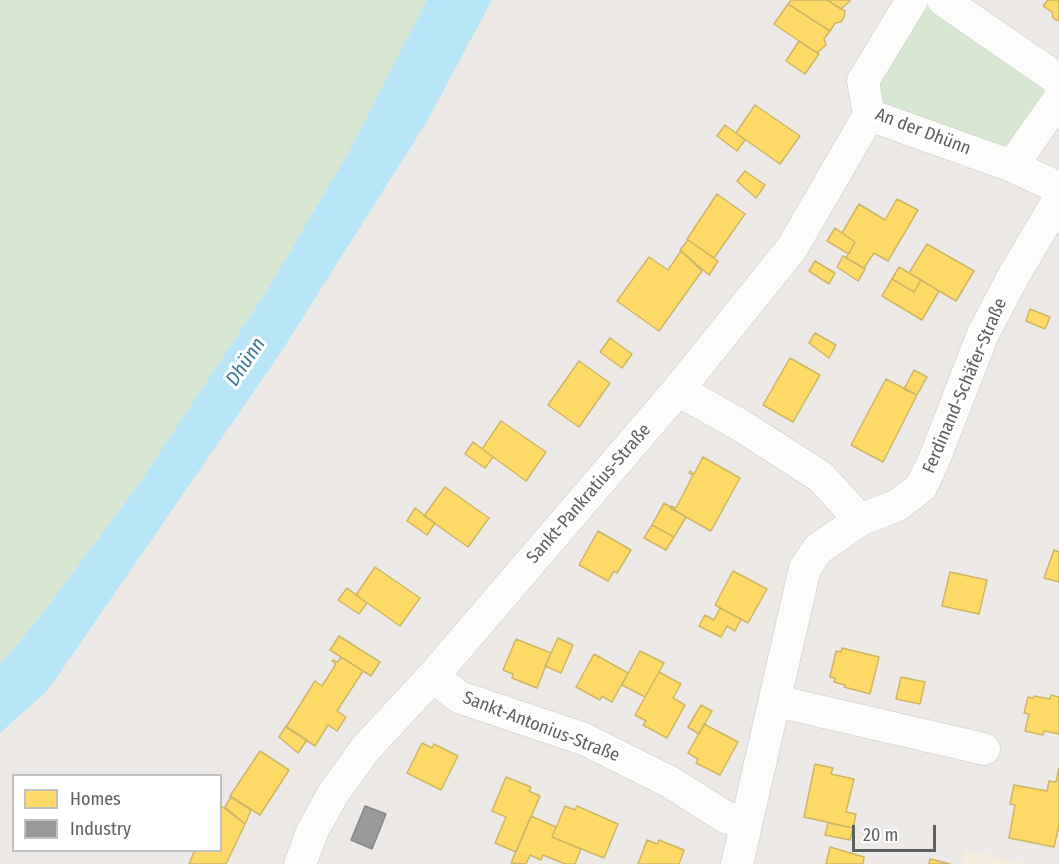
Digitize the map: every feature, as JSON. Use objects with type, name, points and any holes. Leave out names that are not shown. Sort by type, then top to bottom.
[{"type":"street","name":"An der Dhünn","points":[[912,0],[863,81],[869,115],[1012,166],[1059,188]]},
{"type":"street","points":[[943,0],[1059,81]]},
{"type":"street","points":[[1012,166],[1059,99]]},
{"type":"street","name":"Sankt-Pankratius-Straße","points":[[300,864],[313,831],[333,794],[366,748],[433,676],[678,390],[792,248],[869,115]]},
{"type":"street","name":"Ferdinand-Schäfer-Straße","points":[[737,864],[805,568],[818,549],[860,520],[898,505],[921,487],[934,460],[983,334],[1014,275],[1059,199]]},
{"type":"street","points":[[678,390],[740,425],[821,477],[860,520]]},
{"type":"street","name":"Sankt-Antonius-Straße","points":[[433,676],[459,697],[584,739],[670,782],[727,818],[747,821]]},
{"type":"street","points":[[776,701],[984,749]]},
{"type":"shaded area","points":[[965,850],[1023,864],[961,864]]},
{"type":"green space","points":[[0,0],[427,0],[350,150],[266,292],[139,484],[36,622],[0,664]]},
{"type":"green space","points":[[923,8],[936,10],[1042,83],[1044,90],[1039,103],[1005,146],[999,147],[886,106],[881,101],[874,81]]},
{"type":"water","name":"Dhünn","points":[[427,0],[492,0],[426,123],[281,352],[48,690],[0,733],[0,664],[36,622],[139,484],[266,292],[350,150]]},
{"type":"building: Homes","points":[[791,0],[827,0],[845,11],[844,17],[841,22],[835,23],[830,31],[788,4]]},
{"type":"building: Homes","points":[[827,0],[850,0],[850,1],[841,9]]},
{"type":"building: Homes","points":[[1048,0],[1059,0],[1059,21],[1053,18],[1052,12],[1043,6]]},
{"type":"building: Homes","points":[[788,4],[830,31],[824,39],[826,45],[817,53],[774,24]]},
{"type":"building: Homes","points":[[799,41],[819,54],[805,74],[786,61]]},
{"type":"building: Homes","points":[[755,105],[800,136],[780,164],[736,133]]},
{"type":"building: Homes","points":[[725,125],[745,140],[737,151],[717,136]]},
{"type":"building: Homes","points":[[745,171],[765,185],[756,198],[737,181]]},
{"type":"building: Homes","points":[[717,194],[745,214],[714,258],[687,239]]},
{"type":"building: Homes","points":[[897,199],[918,210],[888,261],[874,253],[864,268],[846,258],[855,242],[842,233],[859,204],[885,220]]},
{"type":"building: Homes","points":[[835,228],[855,242],[849,254],[827,241]]},
{"type":"building: Homes","points":[[688,240],[718,261],[709,275],[680,250]]},
{"type":"building: Homes","points":[[927,244],[974,271],[956,301],[909,273]]},
{"type":"building: Homes","points":[[681,251],[702,271],[659,331],[617,301],[649,257],[668,270]]},
{"type":"building: Homes","points":[[843,256],[865,269],[858,281],[837,267]]},
{"type":"building: Homes","points":[[815,261],[835,273],[829,284],[809,271]]},
{"type":"building: Homes","points":[[899,267],[921,280],[914,292],[892,279]]},
{"type":"building: Homes","points":[[892,279],[914,292],[921,280],[939,291],[922,320],[882,296]]},
{"type":"building: Homes","points":[[1030,309],[1050,317],[1045,329],[1026,321]]},
{"type":"building: Homes","points":[[815,333],[836,345],[829,358],[809,343]]},
{"type":"building: Homes","points":[[610,338],[632,354],[622,368],[600,352]]},
{"type":"building: Homes","points":[[790,358],[820,375],[793,422],[763,405]]},
{"type":"building: Homes","points":[[579,361],[610,383],[579,427],[548,405]]},
{"type":"building: Homes","points":[[914,370],[927,377],[917,395],[904,389]]},
{"type":"building: Homes","points":[[886,379],[917,395],[883,462],[851,445]]},
{"type":"building: Homes","points":[[501,421],[546,452],[526,481],[482,449]]},
{"type":"building: Homes","points":[[473,442],[493,457],[485,468],[465,454]]},
{"type":"building: Homes","points":[[703,457],[740,478],[711,531],[670,508],[671,506],[676,508],[693,475],[689,473],[690,471],[694,474]]},
{"type":"building: Homes","points":[[445,487],[489,518],[468,547],[424,516]]},
{"type":"building: Homes","points":[[664,503],[686,517],[674,537],[652,525]]},
{"type":"building: Homes","points":[[415,508],[435,523],[427,535],[407,521]]},
{"type":"building: Homes","points":[[652,525],[674,537],[666,550],[644,538]]},
{"type":"building: Homes","points":[[598,531],[631,550],[617,573],[614,571],[608,581],[579,565]]},
{"type":"building: Homes","points":[[1054,550],[1059,552],[1059,582],[1044,578]]},
{"type":"building: Homes","points":[[375,567],[420,598],[400,626],[356,595]]},
{"type":"building: Homes","points":[[733,571],[767,589],[748,623],[715,605]]},
{"type":"building: Homes","points":[[950,572],[987,580],[979,614],[942,606]]},
{"type":"building: Homes","points":[[347,588],[367,603],[359,614],[338,600]]},
{"type":"building: Homes","points":[[720,608],[741,619],[735,631],[727,626],[721,637],[699,626],[705,615],[714,620]]},
{"type":"building: Homes","points":[[339,636],[380,662],[371,676],[330,650]]},
{"type":"building: Homes","points":[[558,638],[573,645],[561,673],[545,666]]},
{"type":"building: Homes","points":[[516,639],[551,653],[537,688],[512,678],[513,674],[503,670]]},
{"type":"building: Homes","points":[[842,648],[879,657],[870,694],[844,687],[845,685],[834,682],[835,678],[830,677],[836,651],[841,652]]},
{"type":"building: Homes","points":[[640,651],[664,663],[645,697],[622,685]]},
{"type":"building: Homes","points":[[594,654],[628,673],[612,702],[602,696],[600,700],[576,687]]},
{"type":"building: Homes","points":[[341,657],[363,671],[337,711],[346,717],[337,731],[328,725],[315,746],[286,727],[315,681],[322,686],[336,664],[332,661],[338,662]]},
{"type":"building: Homes","points":[[659,672],[681,684],[673,698],[685,705],[667,738],[643,725],[646,721],[635,715]]},
{"type":"building: Homes","points":[[901,677],[925,682],[920,704],[896,699]]},
{"type":"building: Homes","points":[[1051,695],[1059,697],[1059,734],[1044,731],[1043,735],[1025,731],[1029,714],[1024,713],[1028,697],[1050,699]]},
{"type":"building: Homes","points":[[701,705],[712,711],[699,734],[688,727]]},
{"type":"building: Homes","points":[[704,724],[738,742],[720,775],[696,763],[698,759],[688,753]]},
{"type":"building: Homes","points":[[286,726],[307,740],[298,753],[279,737]]},
{"type":"building: Homes","points":[[422,743],[432,748],[434,744],[458,756],[441,790],[407,773]]},
{"type":"building: Homes","points":[[260,751],[289,770],[260,815],[230,796]]},
{"type":"building: Homes","points":[[815,764],[833,768],[831,774],[854,779],[846,812],[856,814],[853,828],[804,817]]},
{"type":"building: Homes","points":[[1059,768],[1059,825],[1054,847],[1009,838],[1015,805],[1010,804],[1014,785],[1047,791],[1049,781],[1056,782]]},
{"type":"building: Homes","points":[[506,777],[531,787],[529,791],[540,796],[516,852],[495,843],[506,817],[492,811]]},
{"type":"building: Homes","points":[[231,797],[251,810],[245,824],[225,807]]},
{"type":"building: Homes","points":[[565,806],[575,810],[577,806],[618,824],[604,858],[552,837]]},
{"type":"building: Homes","points":[[222,807],[245,824],[226,864],[189,864],[194,852],[222,852]]},
{"type":"building: Homes","points":[[531,816],[556,827],[552,837],[581,849],[575,864],[565,864],[543,855],[541,860],[530,855],[526,864],[511,863]]},
{"type":"building: Homes","points":[[828,823],[853,828],[850,840],[825,835]]},
{"type":"building: Homes","points":[[647,840],[657,844],[659,840],[684,850],[679,864],[638,864]]},
{"type":"building: Homes","points":[[830,847],[864,857],[863,864],[826,864]]},
{"type":"building: Homes","points":[[930,859],[950,864],[929,864]]},
{"type":"building: Industry","points":[[365,806],[386,814],[372,849],[351,840]]}]
